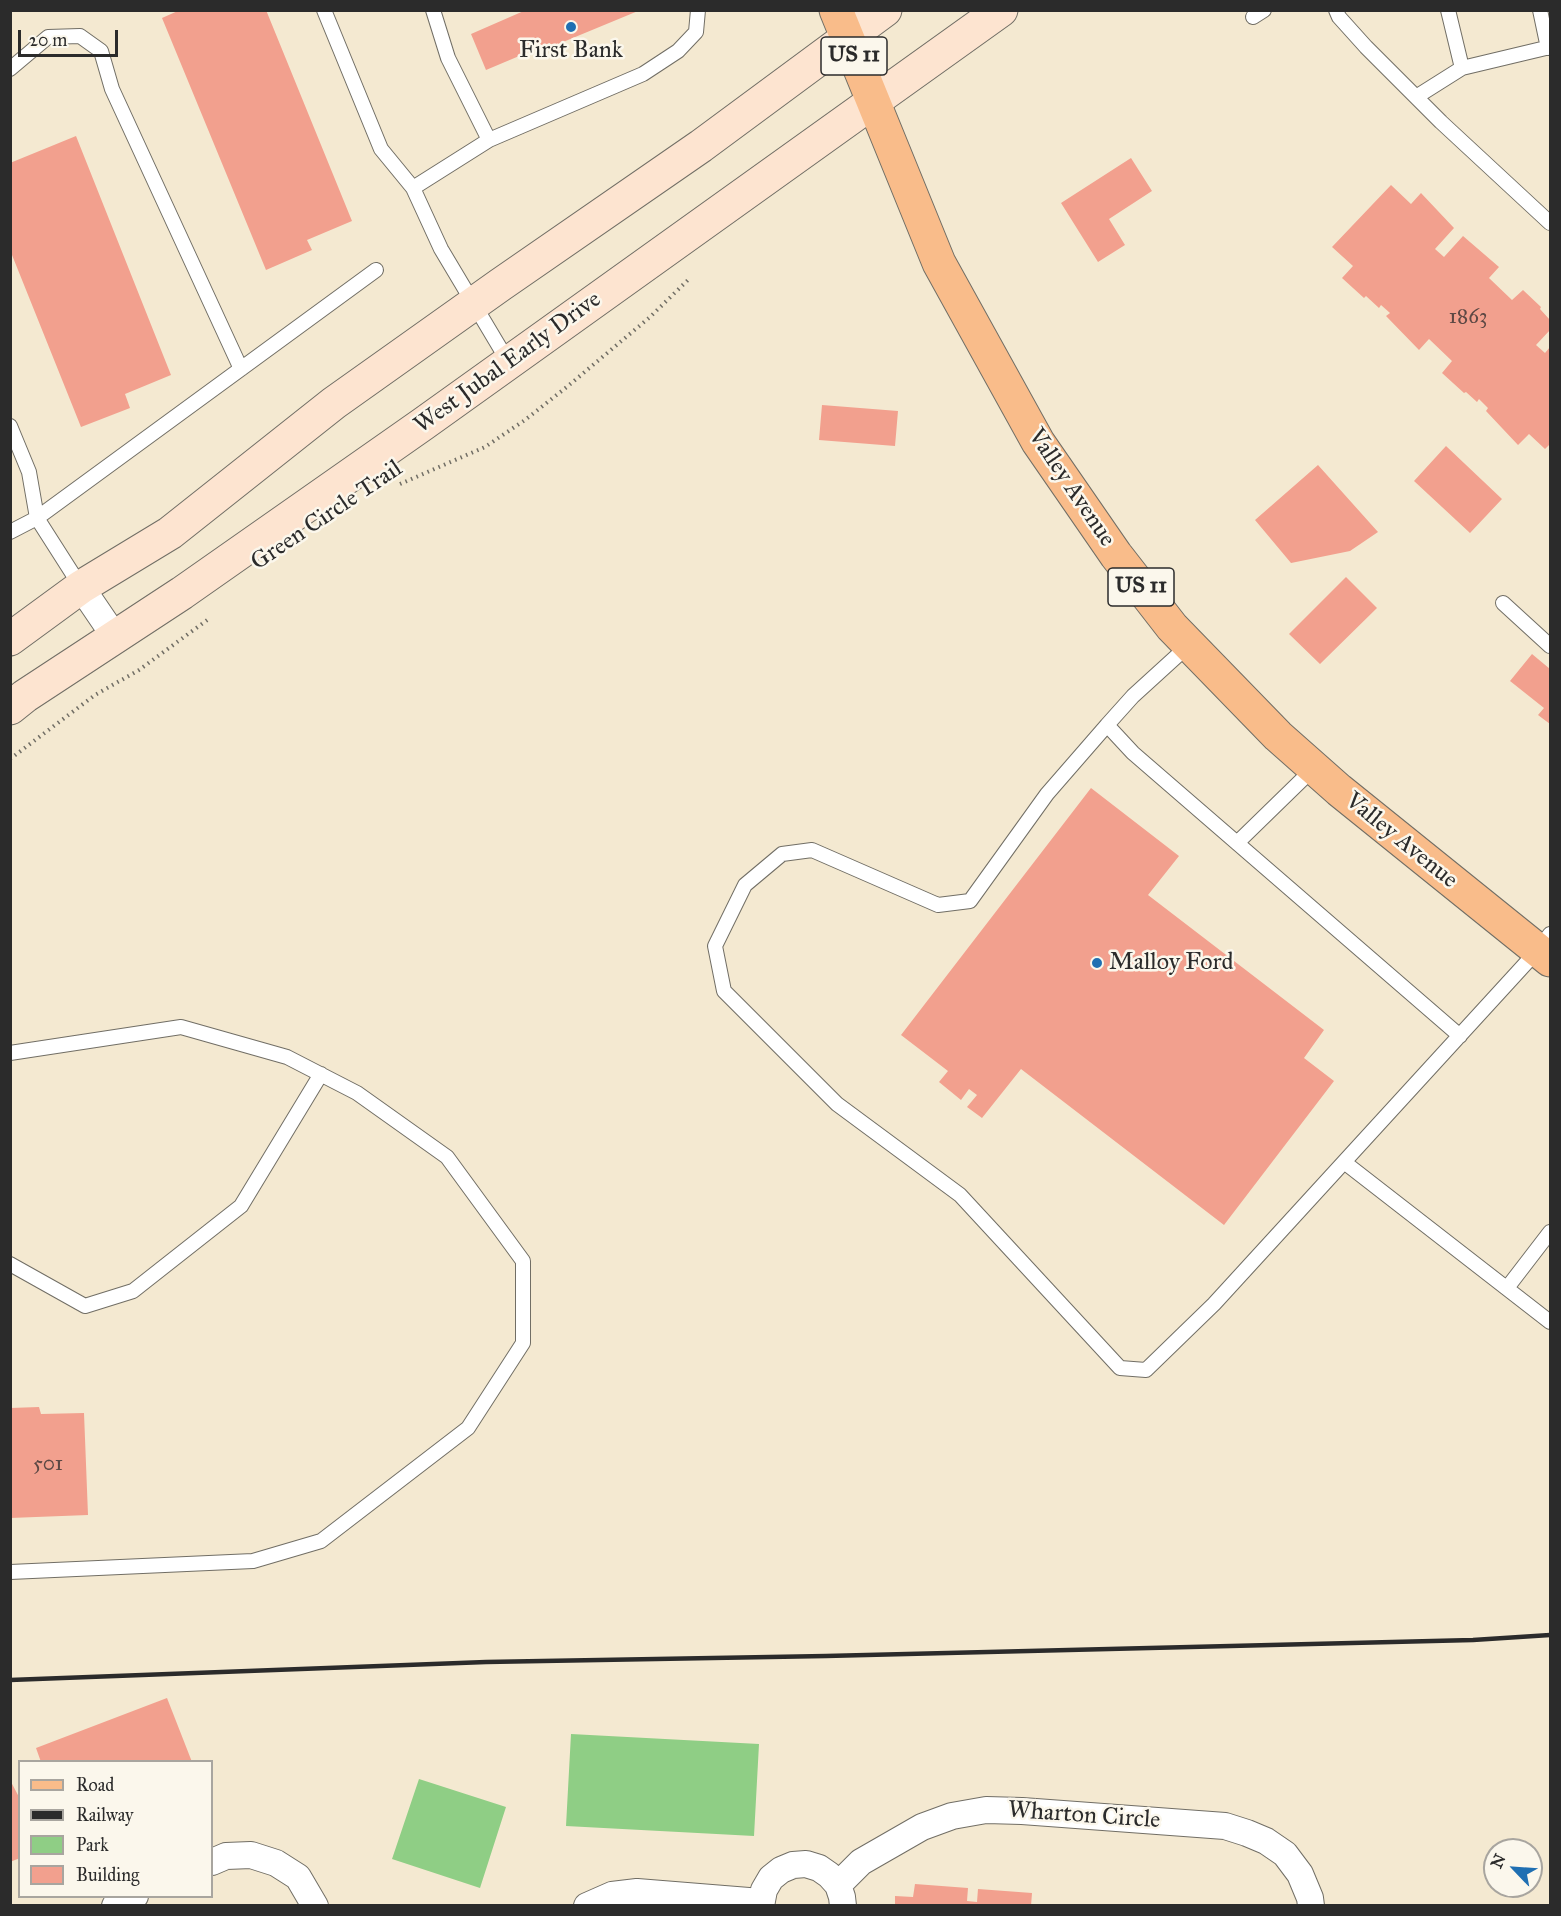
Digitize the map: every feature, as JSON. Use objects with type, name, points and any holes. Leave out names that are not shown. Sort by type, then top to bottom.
[{"type":"main road","points":[[10,639],[81,587],[170,533],[334,404],[473,304],[701,146],[841,25],[885,10]]},
{"type":"main road","name":"West Jubal Early Drive","points":[[10,708],[182,593],[509,363],[1001,10]]},
{"type":"main road","name":"Valley Avenue","points":[[841,25],[939,263],[1026,422],[1116,555],[1172,627],[1270,728],[1416,854],[1546,948]]},
{"type":"street","points":[[81,587],[115,637]]},
{"type":"street","name":"Wharton Circle","points":[[841,1895],[861,1862],[922,1827],[952,1816],[986,1810],[1225,1826],[1266,1841],[1284,1854],[1300,1874],[1311,1905]]},
{"type":"street","points":[[213,1862],[226,1856],[251,1855],[276,1863],[298,1876],[317,1905]]},
{"type":"street","points":[[587,1905],[612,1895],[637,1893],[761,1904],[764,1890],[771,1878],[781,1870],[793,1865],[806,1864],[830,1875],[841,1895]]},
{"type":"street","points":[[115,1905],[131,1898]]},
{"type":"lane","points":[[324,10],[381,149],[413,188],[441,249],[509,363]]},
{"type":"lane","points":[[433,10],[448,58],[489,140]]},
{"type":"lane","points":[[413,188],[489,140],[643,74],[678,51],[696,32],[698,10]]},
{"type":"lane","points":[[1336,10],[1339,17],[1366,47],[1416,97],[1551,223]]},
{"type":"lane","points":[[1448,10],[1462,68]]},
{"type":"lane","points":[[1416,97],[1462,68],[1549,48],[1540,10]]},
{"type":"lane","points":[[10,69],[48,37],[80,36],[101,51],[112,88],[241,369]]},
{"type":"lane","points":[[10,531],[37,518],[376,270]]},
{"type":"lane","points":[[10,426],[28,472],[37,518],[81,587]]},
{"type":"lane","points":[[1503,603],[1551,646]]},
{"type":"lane","points":[[1189,645],[1133,696],[1047,794],[970,901],[938,905],[812,850],[782,854],[745,885],[715,946],[724,991],[837,1104],[960,1195],[1120,1368],[1146,1370],[1214,1305],[1460,1036],[1546,948]]},
{"type":"lane","points":[[1107,725],[1133,753],[1460,1036]]},
{"type":"lane","points":[[1237,843],[1314,768]]},
{"type":"lane","points":[[10,1053],[181,1027],[286,1057],[357,1093],[447,1157],[523,1261],[523,1343],[468,1428],[321,1541],[253,1561],[10,1572]]},
{"type":"lane","points":[[10,1264],[85,1306],[133,1291],[241,1206],[321,1074]]},
{"type":"lane","points":[[1344,1162],[1551,1322]]},
{"type":"lane","points":[[1507,1288],[1551,1232]]},
{"type":"path","name":"Green Circle Trail","points":[[392,490],[485,447],[525,420],[650,317],[690,277]]},
{"type":"path","points":[[10,759],[95,695],[139,670],[214,615]]},
{"type":"green space","points":[[571,1734],[759,1744],[754,1836],[566,1826]]},
{"type":"green space","points":[[419,1779],[506,1807],[480,1888],[392,1859]]},
{"type":"building","points":[[180,10],[266,10],[352,221],[307,240],[312,250],[266,270],[162,18]]},
{"type":"building","points":[[526,10],[638,11],[551,47],[550,43],[486,70],[471,34]]},
{"type":"building","points":[[76,136],[171,375],[125,394],[130,408],[81,427],[10,250],[10,163]]},
{"type":"building","points":[[1131,158],[1152,191],[1109,219],[1125,245],[1098,262],[1061,203]]},
{"type":"building","points":[[1391,185],[1411,204],[1421,193],[1454,228],[1435,249],[1444,257],[1463,236],[1499,267],[1489,278],[1512,300],[1523,290],[1541,307],[1540,309],[1550,320],[1550,330],[1536,345],[1545,353],[1550,347],[1550,444],[1545,449],[1529,434],[1518,445],[1486,411],[1488,408],[1479,399],[1477,402],[1466,392],[1464,393],[1442,373],[1452,361],[1429,339],[1419,350],[1386,316],[1390,313],[1381,305],[1379,308],[1366,296],[1364,298],[1342,278],[1353,266],[1332,247]]},
{"type":"building","points":[[822,405],[898,411],[895,446],[819,440]]},
{"type":"building","points":[[1446,446],[1502,499],[1470,533],[1414,481]]},
{"type":"building","points":[[1318,465],[1378,532],[1350,551],[1291,563],[1255,520]]},
{"type":"building","points":[[1346,577],[1377,608],[1320,664],[1289,634]]},
{"type":"building","points":[[1532,654],[1550,669],[1550,724],[1538,715],[1544,708],[1510,681]]},
{"type":"building","name":"Malloy Ford","points":[[1091,788],[1179,856],[1148,895],[1324,1030],[1304,1058],[1334,1081],[1224,1225],[1021,1069],[982,1118],[967,1107],[977,1095],[969,1089],[961,1100],[939,1082],[948,1071],[901,1035]]},
{"type":"building","points":[[39,1407],[41,1414],[84,1413],[88,1515],[10,1518],[10,1408]]},
{"type":"building","points":[[167,1698],[191,1760],[40,1760],[36,1748]]},
{"type":"building","points":[[10,1780],[18,1795],[18,1859],[10,1862]]},
{"type":"building","points":[[915,1884],[968,1888],[967,1901],[977,1902],[978,1889],[1032,1893],[1031,1906],[895,1906],[895,1896],[913,1897]]},
{"type":"railway","points":[[10,1680],[486,1662],[1473,1640],[1550,1635]]},
{"type":"place","name":"First Bank","points":[[571,27]]},
{"type":"place","name":"Malloy Ford","points":[[1097,963]]}]
